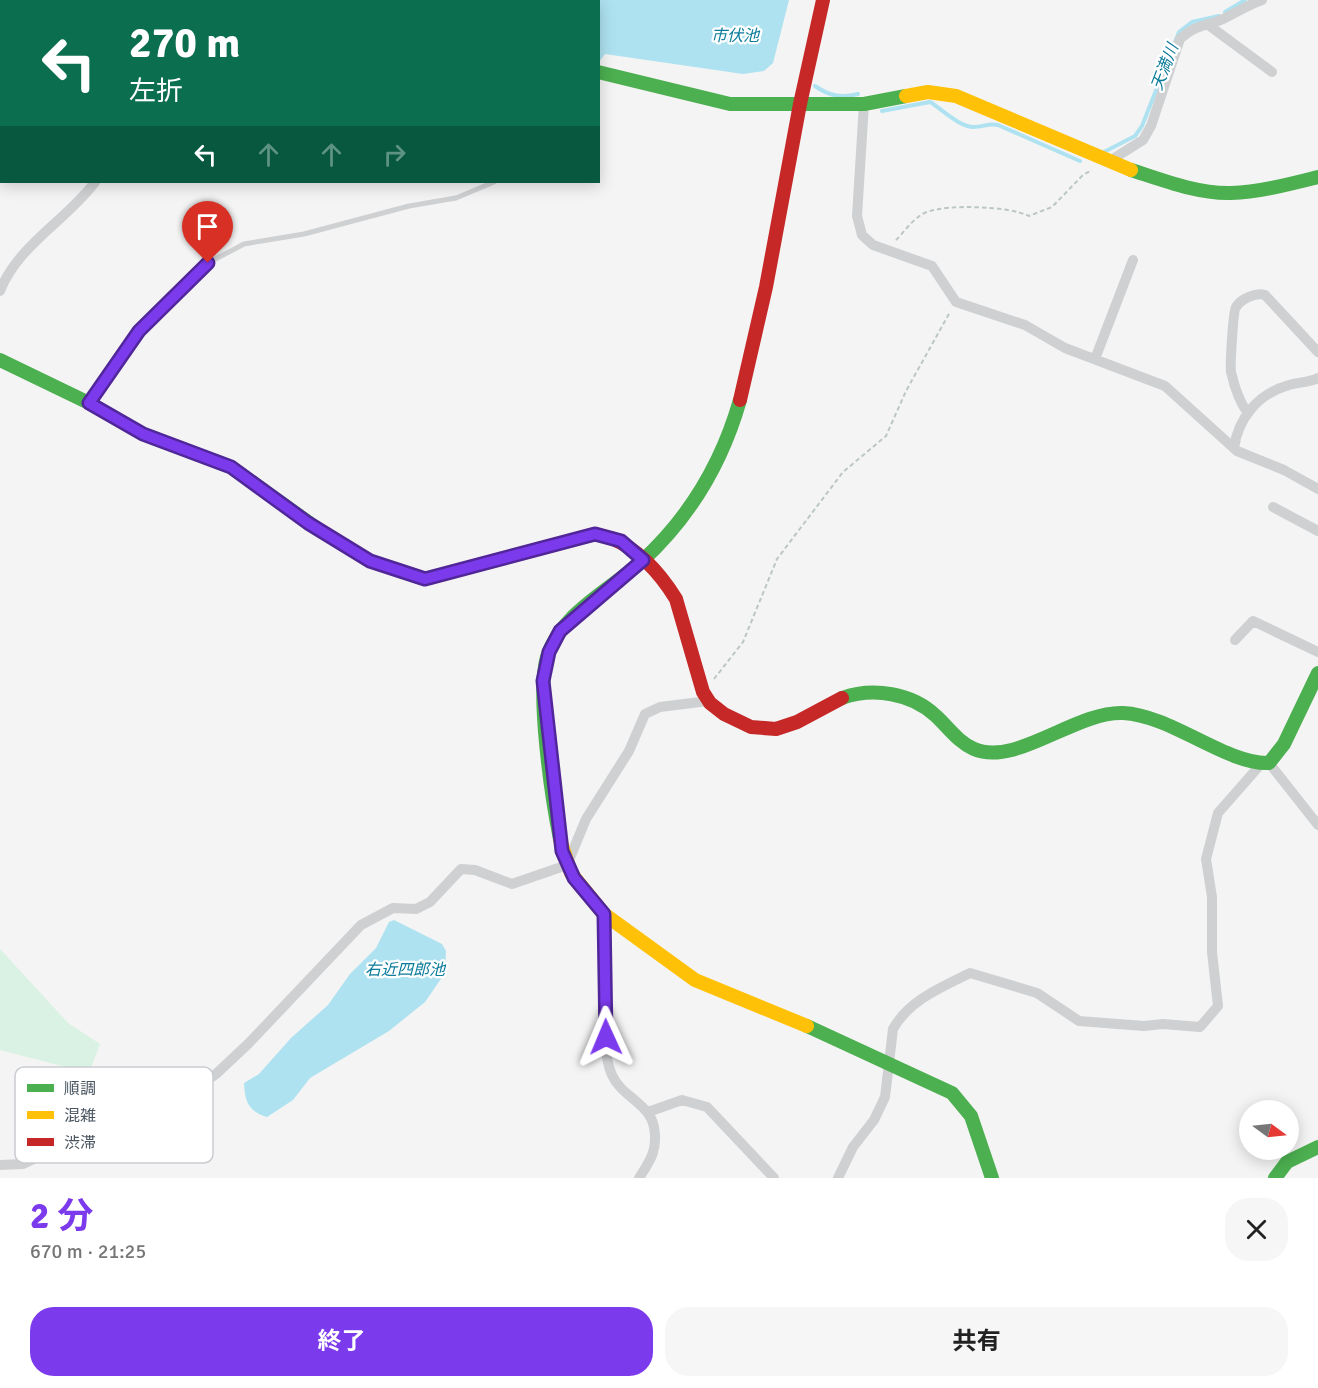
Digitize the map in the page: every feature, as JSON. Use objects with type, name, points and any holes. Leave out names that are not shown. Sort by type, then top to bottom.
[{"type":"street","points":[[823,0],[800,106],[777,242],[731,432],[699,495],[643,560],[560,631],[546,661],[543,681],[559,837],[567,865],[582,890],[604,914],[695,980],[759,1005],[944,1088],[960,1101],[970,1116],[992,1178]]},
{"type":"street","points":[[1108,162],[1143,141],[1151,126],[1180,39],[1191,28],[1207,24],[1262,0]]},
{"type":"street","points":[[1207,24],[1272,72]]},
{"type":"street","points":[[600,72],[730,104],[800,106],[864,104],[928,92],[956,96],[1108,162],[1171,183],[1229,193],[1275,187],[1318,177]]},
{"type":"street","points":[[864,104],[857,216],[861,235],[873,245],[932,266],[956,302],[1025,324],[1065,348],[1165,386],[1243,455],[1284,470],[1318,489]]},
{"type":"street","points":[[0,291],[20,256],[84,197],[94,183]]},
{"type":"street","points":[[1095,358],[1133,260]]},
{"type":"street","points":[[1246,412],[1230,360],[1234,333],[1233,315],[1238,304],[1255,294],[1264,295],[1318,352]]},
{"type":"street","points":[[0,360],[89,403],[143,434],[231,467],[308,523],[370,561],[425,579],[595,534],[621,541],[669,586],[676,599],[705,696],[739,722],[781,730],[842,698],[862,693],[889,694],[916,702],[930,710],[969,746],[987,752],[1024,743],[1095,717],[1124,713],[1204,741],[1249,762],[1265,764],[1318,825]]},
{"type":"street","points":[[1234,448],[1239,425],[1246,412],[1278,389],[1318,378]]},
{"type":"street","points":[[1273,507],[1318,531]]},
{"type":"street","points":[[1235,640],[1253,621],[1318,652]]},
{"type":"street","points":[[838,1178],[853,1147],[881,1107],[890,1062],[893,1029],[899,1020],[931,993],[970,973],[1037,993],[1079,1021],[1200,1027],[1218,1006],[1212,952],[1212,897],[1206,859],[1218,813],[1284,744],[1318,673]]},
{"type":"street","points":[[213,1076],[248,1044],[362,925],[393,908],[416,909],[430,902],[461,869],[475,870],[512,884],[567,865],[586,819],[629,751],[645,714],[660,707],[705,696]]},
{"type":"street","points":[[604,914],[605,1023],[609,1067],[625,1093],[648,1112],[654,1124],[657,1145],[652,1159],[639,1178]]},
{"type":"street","points":[[648,1112],[682,1100],[707,1107],[760,1167],[774,1178]]},
{"type":"street","points":[[1275,1178],[1287,1162],[1318,1147]]},
{"type":"street","points":[[0,1164],[25,1163]]},
{"type":"lane","points":[[89,403],[139,331],[208,263],[244,244],[304,234],[409,206],[456,198],[492,183]]},
{"type":"path","points":[[888,249],[926,212],[944,209],[1000,209],[1018,211],[1029,216],[1052,207],[1083,175],[1108,162]]},
{"type":"path","points":[[705,696],[743,642],[777,559],[843,472],[886,436],[906,391],[956,302]]},
{"type":"green space","points":[[0,949],[68,1023],[100,1044],[91,1067],[66,1067],[0,1050]]},
{"type":"water","name":"市伏池","points":[[600,0],[789,0],[773,63],[764,71],[743,74],[605,54],[600,61]]},
{"type":"water","name":"右近四郎池","points":[[394,920],[442,944],[446,951],[445,973],[425,1002],[389,1031],[310,1078],[293,1100],[267,1117],[256,1112],[247,1101],[244,1083],[259,1074],[291,1038],[328,1005],[350,974],[376,948],[389,922]]},
{"type":"waterway","name":"天満川","points":[[1225,12],[1245,0]]},
{"type":"waterway","name":"天満川","points":[[1102,153],[1135,136],[1142,126],[1179,32],[1192,22],[1219,16]]},
{"type":"waterway","name":"天満川","points":[[815,86],[835,95],[858,94]]},
{"type":"waterway","name":"天満川","points":[[882,111],[930,102],[962,124],[974,127],[998,125],[1080,161]]},
{"type":"traffic: fast","points":[[600,72],[730,104],[864,104],[906,96]]},
{"type":"traffic: fast","points":[[1131,170],[1180,186],[1218,193],[1264,189],[1318,177]]},
{"type":"traffic: fast","points":[[0,360],[89,403],[143,434],[231,467],[315,527]]},
{"type":"traffic: fast","points":[[560,839],[549,774],[544,720],[543,695],[547,657],[554,641],[575,615],[642,561],[675,526],[714,467],[740,400]]},
{"type":"traffic: fast","points":[[842,698],[866,693],[904,697],[926,708],[968,746],[991,753],[1027,745],[1086,720],[1123,713],[1160,722],[1235,756],[1253,762],[1269,763],[1284,744],[1318,673]]},
{"type":"traffic: fast","points":[[807,1026],[952,1093],[971,1116],[992,1178]]},
{"type":"traffic: fast","points":[[1275,1178],[1287,1162],[1318,1147]]},
{"type":"traffic: slow","points":[[906,96],[928,92],[956,96],[1131,170]]},
{"type":"traffic: slow","points":[[315,527],[370,561],[425,579],[595,534],[611,538]]},
{"type":"traffic: slow","points":[[560,839],[571,873],[604,914],[695,980],[807,1026]]},
{"type":"traffic: jam","points":[[740,400],[766,287],[800,104],[823,0]]},
{"type":"traffic: jam","points":[[611,538],[631,549],[648,563],[676,599],[703,692],[710,703],[724,714],[751,727],[776,729],[797,722],[842,698]]},
{"type":"route","points":[[208,263],[139,331],[89,403],[143,434],[231,467],[308,523],[370,561],[425,579],[595,534],[614,537],[629,546],[643,560],[560,631],[549,652],[543,681],[562,851],[567,865],[582,890],[604,914],[606,1037]]}]
